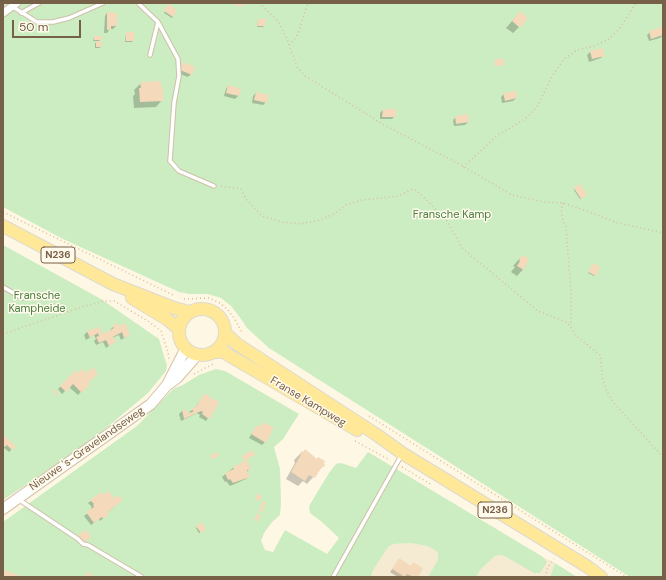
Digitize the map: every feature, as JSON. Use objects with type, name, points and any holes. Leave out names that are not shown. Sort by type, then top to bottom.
[{"type":"main road","name":"N236","points":[[3,226],[113,284],[174,308],[189,312],[199,308],[207,308],[214,311],[224,321],[226,334]]},
{"type":"main road","name":"N236","points":[[113,284],[167,319],[179,329]]},
{"type":"main road","points":[[189,312],[182,320],[179,335],[186,348],[193,353],[198,354]]},
{"type":"main road","points":[[215,357],[218,349],[224,342],[226,334]]},
{"type":"main road","name":"Franse Kampweg","points":[[226,334],[237,344],[377,435],[400,459]]},
{"type":"main road","name":"Nieuwe 's-Gravelandseweg","points":[[3,509],[151,404],[167,385],[186,348]]},
{"type":"main road","name":"Franse Kampweg","points":[[215,357],[224,352],[374,441],[400,459],[560,549],[601,577]]},
{"type":"main road","name":"N236","points":[[198,354],[215,357]]},
{"type":"main road","name":"Nieuwe 's-Gravelandseweg","points":[[167,385],[177,378],[198,354]]},
{"type":"main road","name":"Franse Kampweg","points":[[588,567],[611,577]]},
{"type":"street","points":[[3,13],[15,5]]},
{"type":"lane","points":[[21,13],[39,3]]},
{"type":"lane","points":[[15,5],[21,13],[37,22],[53,22],[69,18],[103,3]]},
{"type":"lane","points":[[138,3],[158,22],[178,59],[179,76],[174,103],[170,161],[180,171],[214,186]]},
{"type":"lane","points":[[150,55],[158,22]]},
{"type":"lane","points":[[3,287],[22,298]]},
{"type":"lane","points":[[333,577],[400,459]]},
{"type":"lane","points":[[18,499],[78,539],[83,544],[88,545],[142,577]]},
{"type":"path","points":[[259,3],[278,21],[297,66],[305,76],[384,125],[464,167],[512,195],[544,202],[563,203],[615,222],[663,233]]},
{"type":"path","points":[[289,45],[298,33],[308,3]]},
{"type":"path","points":[[464,167],[498,135],[525,119],[532,112],[543,97],[551,78],[564,59],[577,50],[603,43],[609,39],[619,29],[636,3]]},
{"type":"path","points":[[214,186],[241,189],[246,199],[262,216],[282,222],[300,224],[320,220],[334,214],[351,203],[362,200],[399,196],[412,190],[417,191],[446,219],[462,248],[480,264],[538,311],[566,322],[571,327]]},
{"type":"path","points":[[563,203],[561,209],[566,227],[571,293],[571,327],[574,334],[600,355],[603,380],[607,392],[613,402],[663,456]]},
{"type":"path","points":[[3,334],[85,306],[104,301],[114,301],[161,331],[168,352]]},
{"type":"path","points":[[198,372],[215,357]]},
{"type":"path","points":[[356,441],[400,459],[438,488]]},
{"type":"path","points":[[545,577],[548,567],[560,549]]},
{"type":"shaded area","points":[[411,543],[427,546],[436,550],[438,553],[439,560],[428,577],[371,577],[372,572],[388,547],[393,544]]},
{"type":"shaded area","points":[[502,555],[538,573],[547,562],[543,557],[555,563],[550,577],[476,577],[481,569],[490,560],[495,556]]},
{"type":"green space","name":"Fransche Kamp","points":[[3,3],[663,3],[663,577],[630,577],[269,348],[247,328],[231,306],[221,298],[208,294],[189,294],[179,292],[63,239],[3,207]]},
{"type":"green space","name":"Fransche Kampheide","points":[[3,245],[101,299],[159,339],[167,366],[166,371],[148,393],[87,444],[3,500]]},
{"type":"green space","points":[[216,369],[225,371],[299,414],[283,439],[274,447],[280,469],[280,515],[272,522],[264,533],[261,541],[265,550],[273,552],[285,530],[327,554],[339,538],[310,513],[309,506],[336,464],[341,463],[356,468],[368,452],[543,557],[547,562],[540,573],[534,573],[502,555],[495,556],[481,569],[476,577],[428,577],[438,560],[438,553],[427,546],[411,543],[393,544],[388,547],[372,572],[371,577],[3,577],[3,522],[137,426],[173,389],[183,385],[199,375]]},
{"type":"green space","points":[[555,563],[569,572],[577,577],[550,577]]},
{"type":"building","points":[[236,3],[244,3],[243,6],[235,6]]},
{"type":"building","points":[[168,4],[177,10],[173,17],[164,11]]},
{"type":"building","points":[[520,11],[528,18],[520,28],[512,21]]},
{"type":"building","points":[[107,12],[117,13],[117,26],[111,26],[111,30],[107,30]]},
{"type":"building","points":[[258,19],[266,19],[265,26],[257,26]]},
{"type":"building","points":[[662,27],[663,35],[651,39],[649,31]]},
{"type":"building","points":[[126,32],[134,32],[134,41],[126,41]]},
{"type":"building","points":[[94,36],[102,36],[102,40],[94,40]]},
{"type":"building","points":[[96,41],[102,41],[102,47],[96,47]]},
{"type":"building","points":[[602,48],[605,56],[592,59],[590,51]]},
{"type":"building","points":[[495,59],[504,59],[503,66],[495,66]]},
{"type":"building","points":[[183,62],[195,67],[192,75],[180,70]]},
{"type":"building","points":[[161,81],[161,87],[163,87],[163,101],[140,102],[140,82]]},
{"type":"building","points":[[228,85],[241,89],[239,96],[226,93]]},
{"type":"building","points":[[516,91],[517,98],[505,101],[503,93]]},
{"type":"building","points":[[256,92],[269,95],[267,103],[254,100]]},
{"type":"building","points":[[383,109],[396,109],[396,117],[382,117]]},
{"type":"building","points":[[468,114],[469,122],[456,124],[455,116]]},
{"type":"building","points":[[580,184],[587,195],[581,199],[574,188]]},
{"type":"building","points":[[522,255],[529,259],[524,270],[517,266]]},
{"type":"building","points":[[593,263],[600,267],[596,276],[588,272]]},
{"type":"building","points":[[117,323],[118,326],[125,323],[130,335],[124,338],[122,332],[113,337],[116,342],[109,346],[106,340],[99,343],[96,337],[99,336],[98,333],[90,338],[87,331],[99,327],[103,334],[114,328],[112,326]]},
{"type":"building","points":[[93,367],[98,374],[88,383],[90,384],[82,393],[73,384],[66,392],[60,386],[76,370],[79,373],[82,369],[87,373]]},
{"type":"building","points":[[55,389],[58,395],[56,396],[53,391]]},
{"type":"building","points":[[204,394],[209,395],[209,397],[214,400],[216,399],[219,403],[209,419],[202,414],[203,412],[201,411],[184,419],[182,410],[186,409],[187,413],[193,412],[192,408],[196,407]]},
{"type":"building","points":[[264,422],[274,428],[266,443],[251,434],[257,425],[260,427]]},
{"type":"building","points":[[3,435],[16,446],[12,450],[7,445],[5,447],[3,445]]},
{"type":"building","points":[[305,449],[317,459],[318,457],[325,461],[325,466],[321,468],[315,478],[309,475],[305,481],[291,472],[301,455],[300,452],[304,451]]},
{"type":"building","points":[[253,450],[255,455],[244,461],[242,456]]},
{"type":"building","points":[[217,452],[219,456],[212,459],[210,456]]},
{"type":"building","points":[[247,460],[251,469],[247,470],[250,477],[233,483],[230,479],[228,480],[225,473]]},
{"type":"building","points":[[108,491],[115,498],[121,496],[122,501],[108,512],[109,514],[103,519],[102,517],[94,523],[86,512],[94,507],[94,504],[90,500],[101,492],[103,495]]},
{"type":"building","points":[[257,494],[262,496],[259,501],[255,499]]},
{"type":"building","points":[[263,501],[266,502],[262,512],[259,511]]},
{"type":"building","points":[[258,513],[261,515],[257,522],[254,520]]},
{"type":"building","points":[[202,522],[206,529],[201,533],[196,526]]},
{"type":"building","points":[[86,530],[91,537],[83,543],[78,535]]},
{"type":"building","points":[[399,558],[411,566],[413,562],[423,568],[418,577],[407,574],[405,577],[392,569]]},
{"type":"building","points":[[5,570],[20,576],[22,575],[23,577],[3,576]]},
{"type":"building","points":[[86,573],[91,573],[91,577],[86,577]]}]
